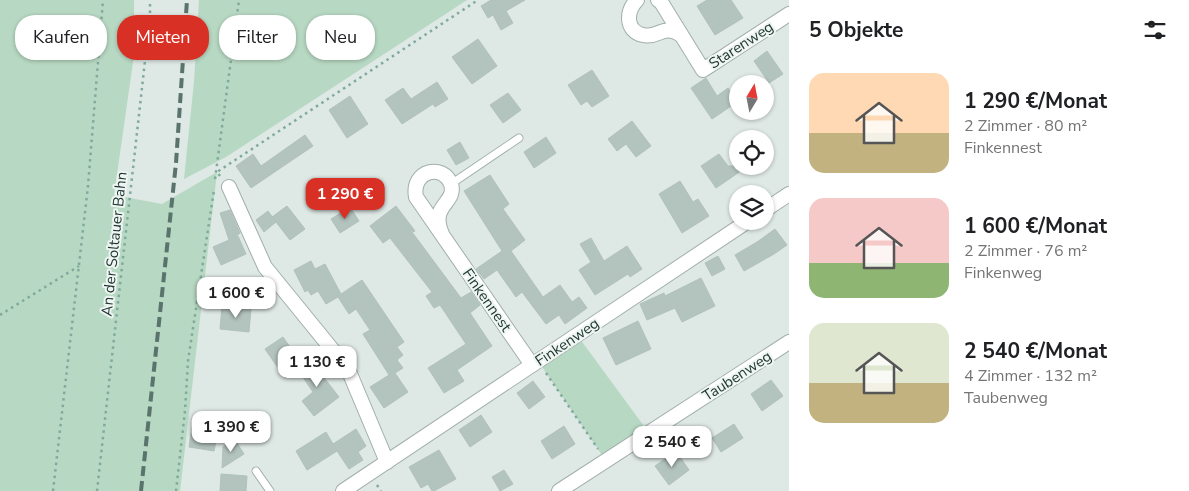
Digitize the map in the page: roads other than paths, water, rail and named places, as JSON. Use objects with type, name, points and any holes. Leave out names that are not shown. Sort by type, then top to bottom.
[{"type":"street","points":[[637,0],[631,6],[628,14],[629,21],[637,32],[650,35],[665,30],[674,30],[681,35]]},
{"type":"street","name":"Starenweg","points":[[658,0],[703,70],[789,14]]},
{"type":"street","name":"Finkennest","points":[[451,184],[448,178],[442,174],[427,172],[416,182],[414,189],[416,197],[535,363]]},
{"type":"street","points":[[442,234],[439,218],[441,210],[450,197],[452,191],[451,184]]},
{"type":"street","points":[[229,187],[265,267],[348,369],[386,462]]},
{"type":"street","points":[[774,204],[789,194]]},
{"type":"street","name":"Finkenweg","points":[[343,491],[734,230]]},
{"type":"street","name":"Taubenweg","points":[[559,491],[789,342]]},
{"type":"lane","points":[[451,184],[519,138]]},
{"type":"lane","points":[[256,472],[270,491]]},
{"type":"railway","points":[[141,491],[176,163],[187,0]]}]
